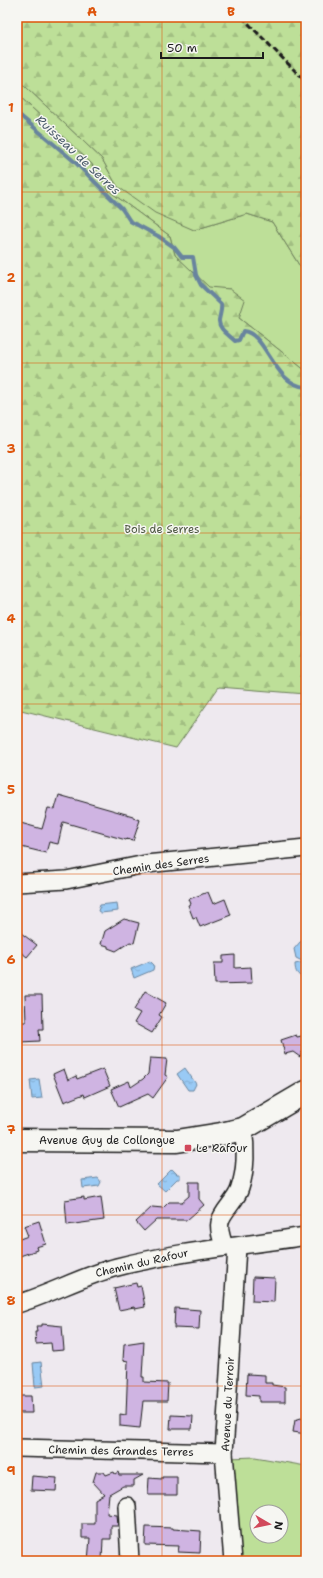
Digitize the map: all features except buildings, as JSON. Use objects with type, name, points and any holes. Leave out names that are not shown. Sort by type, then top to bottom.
[{"type":"main road","name":"Avenue Guy de Collongue","points":[[17,1140],[177,1141],[221,1134],[243,1129],[306,1092]]},
{"type":"street","name":"Chemin des Serres","points":[[17,883],[59,881],[146,864],[306,848]]},
{"type":"street","points":[[231,1247],[220,1232],[220,1222],[223,1214],[230,1207],[240,1189],[244,1174],[243,1129]]},
{"type":"street","name":"Chemin du Rafour","points":[[17,1304],[87,1276],[116,1267],[231,1247],[306,1236]]},
{"type":"street","name":"Avenue du Terroir","points":[[231,1247],[224,1453],[232,1561]]},
{"type":"street","name":"Chemin des Grandes Terres","points":[[17,1448],[224,1453]]},
{"type":"street","points":[[127,1506],[130,1561]]},
{"type":"green space","points":[[17,17],[306,17],[306,276],[272,222],[247,214],[194,230],[155,213],[117,186],[102,159],[17,80]]},
{"type":"green space","points":[[17,80],[102,159],[117,186],[194,230],[247,214],[272,222],[306,276],[306,371],[239,318],[230,289],[209,288],[175,255],[170,236],[109,191],[91,163],[17,94]]},
{"type":"green space","name":"Bois de Serres","points":[[17,94],[91,163],[109,191],[170,236],[175,255],[209,287],[230,289],[245,300],[239,318],[306,371],[306,694],[219,687],[176,748],[17,709]]},
{"type":"green space","points":[[255,1457],[306,1466],[306,1561],[241,1561],[230,1458]]},
{"type":"water","points":[[117,903],[118,911],[101,913],[98,911],[100,905]]},
{"type":"water","points":[[306,939],[306,976],[301,976],[296,970],[295,964],[304,962],[296,958],[294,949],[300,942]]},
{"type":"water","points":[[150,961],[154,965],[153,970],[134,978],[131,969]]},
{"type":"water","points":[[185,1068],[196,1084],[193,1090],[188,1090],[177,1074]]},
{"type":"water","points":[[39,1079],[42,1098],[32,1099],[30,1080]]},
{"type":"water","points":[[172,1169],[177,1174],[180,1174],[180,1179],[177,1179],[165,1191],[157,1184]]},
{"type":"water","points":[[98,1178],[101,1182],[99,1186],[83,1188],[82,1180]]},
{"type":"water","points":[[41,1362],[44,1386],[35,1387],[33,1363]]},
{"type":"waterway","name":"Ruisseau de Serres","points":[[17,113],[75,162],[122,209],[130,221],[158,236],[174,247],[182,257],[193,257],[196,275],[201,285],[221,304],[219,323],[222,329],[235,341],[239,340],[243,331],[251,334],[258,340],[286,378],[295,384],[306,387]]},
{"type":"railway","points":[[242,17],[306,82]]},
{"type":"place","name":"Le Rafour","points":[[188,1148]]}]
